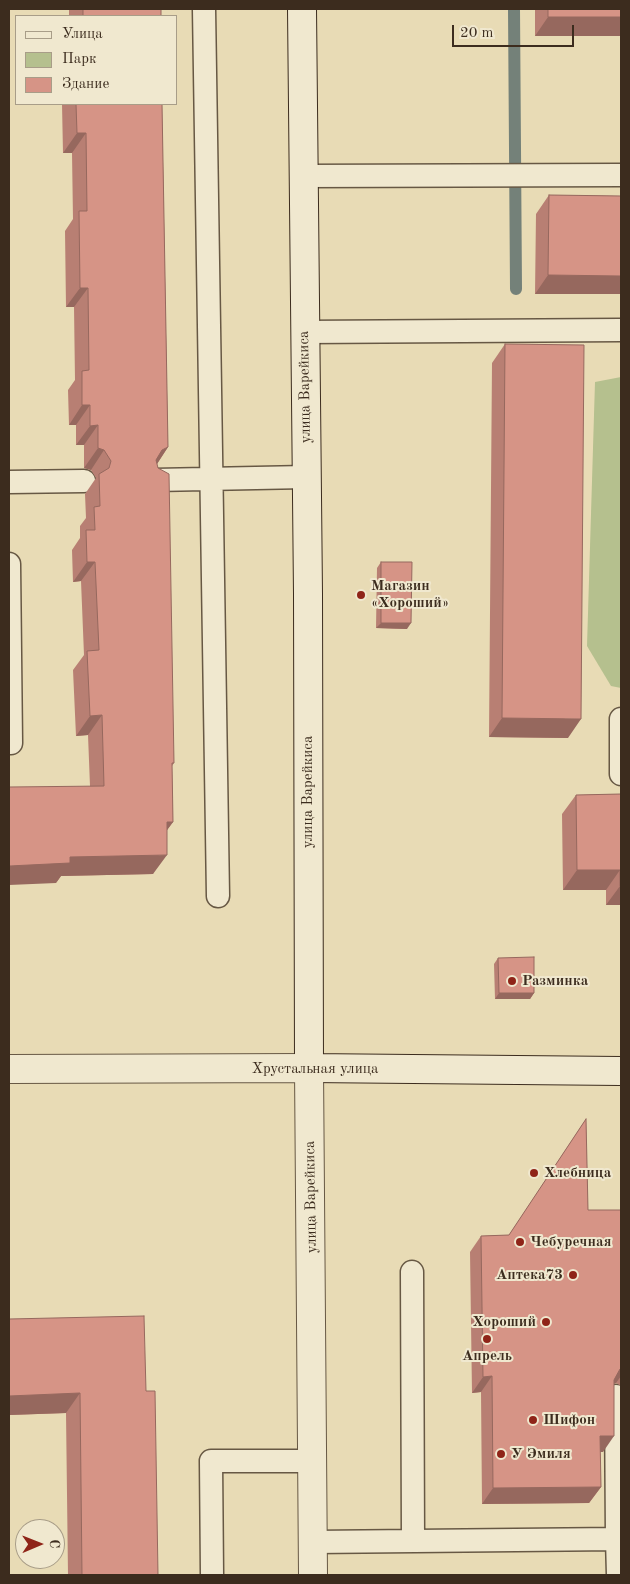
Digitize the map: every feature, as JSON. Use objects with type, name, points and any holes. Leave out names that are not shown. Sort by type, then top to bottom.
[{"type":"main road","name":"улица Варейкиса","points":[[302,9],[313,1575]]},
{"type":"main road","name":"Хрустальная улица","points":[[9,1069],[309,1068],[621,1071]]},
{"type":"lane","points":[[204,9],[218,896]]},
{"type":"lane","points":[[303,176],[621,176]]},
{"type":"lane","points":[[304,332],[621,330]]},
{"type":"lane","points":[[155,480],[306,478]]},
{"type":"lane","points":[[9,482],[84,481]]},
{"type":"lane","points":[[9,564],[11,743],[9,743]]},
{"type":"lane","points":[[621,719],[621,774]]},
{"type":"lane","points":[[412,1272],[414,1541]]},
{"type":"lane","points":[[616,1396],[618,1575]]},
{"type":"lane","points":[[212,1575],[211,1461],[313,1461]]},
{"type":"lane","points":[[313,1542],[619,1539]]},
{"type":"green space","points":[[621,377],[621,688],[611,686],[587,646],[595,382]]},
{"type":"building","points":[[83,9],[161,9],[161,15],[83,15]]},
{"type":"building","points":[[548,9],[621,9],[621,17],[548,17]]},
{"type":"building","points":[[76,105],[162,105],[168,447],[162,450],[156,460],[158,468],[169,474],[174,763],[172,763],[173,822],[167,822],[167,855],[70,857],[70,863],[9,866],[9,787],[104,786],[102,715],[90,716],[87,651],[99,650],[95,562],[87,562],[86,530],[95,530],[94,507],[100,506],[99,474],[109,468],[111,461],[104,450],[98,448],[98,425],[90,426],[90,405],[82,405],[82,371],[89,370],[88,288],[80,288],[79,211],[87,211],[86,133],[77,133]]},
{"type":"building","points":[[549,195],[621,196],[621,276],[548,275]]},
{"type":"building","points":[[505,344],[584,345],[581,719],[502,718]]},
{"type":"building","points":[[381,562],[412,562],[411,623],[381,623]]},
{"type":"building","points":[[621,794],[620,886],[620,870],[577,870],[576,795]]},
{"type":"building","name":"Разминка","points":[[534,957],[534,993],[499,993],[498,958]]},
{"type":"building","points":[[586,1119],[588,1210],[621,1210],[621,1369],[614,1380],[614,1436],[600,1436],[601,1487],[493,1488],[492,1376],[483,1377],[481,1236],[509,1235]]},
{"type":"building","points":[[144,1316],[146,1391],[155,1391],[158,1575],[82,1575],[80,1393],[9,1396],[9,1319]]},
{"type":"waterway","points":[[514,9],[516,289]]},
{"type":"place","name":"Магазин «Хороший»","points":[[361,595]]},
{"type":"place","name":"Разминка","points":[[512,981]]},
{"type":"place","name":"Хлебница","points":[[534,1173]]},
{"type":"place","name":"Чебуречная","points":[[520,1242]]},
{"type":"place","name":"Аптека73","points":[[573,1275]]},
{"type":"place","name":"Хороший","points":[[546,1322]]},
{"type":"place","name":"Апрель","points":[[487,1339]]},
{"type":"place","name":"Шифон","points":[[533,1420]]},
{"type":"place","name":"У Эмиля","points":[[501,1454]]}]
